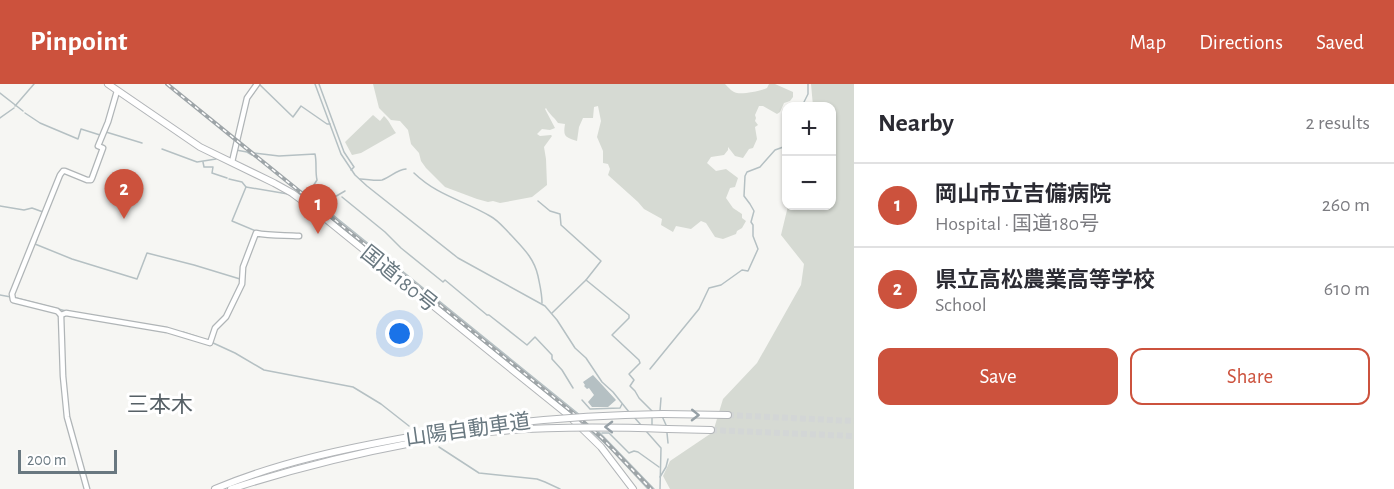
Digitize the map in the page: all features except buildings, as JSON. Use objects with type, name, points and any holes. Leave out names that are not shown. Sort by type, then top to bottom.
[{"type":"highway","name":"国道180号","points":[[108,84],[200,147],[274,183],[305,202],[567,414],[601,447],[633,489]]},
{"type":"highway","name":"山陽自動車道","points":[[215,489],[300,464],[340,458],[416,439],[498,424],[589,416],[728,415]]},
{"type":"highway","name":"山陽自動車道","points":[[416,439],[545,428],[711,430]]},
{"type":"main road","points":[[231,162],[247,98],[256,84]]},
{"type":"main road","points":[[87,489],[67,417],[61,315],[57,310],[13,300],[12,297],[60,175],[65,171],[91,180],[103,148],[98,146],[117,91]]},
{"type":"main road","points":[[61,315],[66,313],[129,323],[211,342],[215,328],[228,314],[243,280],[244,262],[256,233],[267,236],[299,236]]},
{"type":"shaded area","points":[[373,84],[725,84],[734,92],[748,93],[767,88],[769,84],[775,84],[793,92],[790,101],[782,102],[782,108],[777,114],[759,106],[755,115],[758,125],[755,127],[757,139],[753,148],[749,149],[743,158],[735,156],[728,147],[724,155],[711,157],[707,163],[716,171],[726,169],[738,178],[735,187],[730,188],[726,198],[746,221],[736,234],[723,239],[715,237],[706,223],[701,221],[691,229],[676,226],[673,232],[661,225],[662,219],[644,209],[608,175],[610,169],[608,164],[603,163],[603,151],[597,137],[601,121],[598,106],[594,107],[593,118],[583,118],[577,141],[566,136],[565,124],[558,123],[546,108],[555,128],[542,129],[537,134],[552,136],[544,147],[547,185],[532,197],[500,203],[477,199],[445,187],[421,161],[419,153],[411,144],[408,130],[400,121],[391,120],[379,108]]},
{"type":"shaded area","points":[[811,84],[854,84],[854,489],[670,489],[663,476],[670,461],[713,432],[723,399],[757,363],[801,285],[804,264],[781,235],[787,210],[836,210],[836,102],[813,102]]},
{"type":"shaded area","points":[[373,115],[380,121],[384,116],[396,133],[361,153],[352,155],[345,142]]},
{"type":"shaded area","points":[[593,375],[616,400],[608,407],[592,407],[588,402],[594,395],[589,388],[584,386],[583,382]]},
{"type":"waterway","points":[[15,106],[34,84]]},
{"type":"waterway","points":[[259,84],[293,117],[301,106],[330,124]]},
{"type":"waterway","points":[[315,84],[341,154],[355,175],[458,258],[545,306],[575,348],[586,358],[602,382],[629,412]]},
{"type":"waterway","points":[[319,84],[344,152],[354,167],[351,170]]},
{"type":"waterway","points":[[804,102],[808,94],[808,84]]},
{"type":"waterway","points":[[0,93],[23,111]]},
{"type":"waterway","points":[[0,118],[14,108]]},
{"type":"waterway","points":[[25,113],[40,123],[78,139],[81,129],[100,135]]},
{"type":"waterway","points":[[106,132],[142,143]]},
{"type":"waterway","points":[[650,369],[699,309],[709,288],[721,285],[742,270],[748,271],[758,249],[751,222],[754,211],[744,196],[745,176],[747,172],[760,167],[775,150],[782,147]]},
{"type":"waterway","points":[[162,149],[197,162],[216,159]]},
{"type":"waterway","points":[[236,150],[252,155]]},
{"type":"waterway","points":[[254,153],[279,156],[315,154],[317,180],[308,194]]},
{"type":"waterway","points":[[203,162],[204,167],[213,167],[212,173],[227,178]]},
{"type":"waterway","points":[[360,179],[382,180],[406,169]]},
{"type":"waterway","points":[[414,173],[432,187],[501,224],[524,249],[534,264],[542,303]]},
{"type":"waterway","points":[[229,179],[242,182],[246,187],[288,194]]},
{"type":"waterway","points":[[246,187],[232,221],[256,231]]},
{"type":"waterway","points":[[300,195],[304,191],[581,416]]},
{"type":"waterway","points":[[315,200],[326,202],[345,191]]},
{"type":"waterway","points":[[342,197],[443,282],[445,280],[527,345],[535,337],[552,355],[552,359],[573,388]]},
{"type":"waterway","points":[[538,201],[550,211],[560,214],[561,225],[601,261],[586,280],[552,313]]},
{"type":"waterway","points":[[0,206],[24,210],[32,208],[43,212]]},
{"type":"waterway","points":[[37,239],[35,244],[72,259],[137,279],[147,253],[240,279]]},
{"type":"waterway","points":[[586,280],[629,315],[629,318],[612,335],[639,360],[640,363],[629,374],[634,380],[630,386],[653,412]]},
{"type":"waterway","points":[[0,295],[11,297]]},
{"type":"waterway","points":[[16,298],[66,311]]},
{"type":"waterway","points":[[183,332],[198,337]]},
{"type":"waterway","points":[[211,342],[264,370],[353,387],[381,404],[409,426]]},
{"type":"waterway","points":[[660,411],[661,398]]},
{"type":"waterway","points":[[582,400],[590,409],[620,408],[622,404]]},
{"type":"waterway","points":[[662,416],[666,425]]},
{"type":"waterway","points":[[634,417],[641,425]]},
{"type":"waterway","points":[[652,417],[652,427]]},
{"type":"waterway","points":[[590,430],[648,489]]},
{"type":"waterway","points":[[598,431],[654,489]]},
{"type":"waterway","points":[[646,431],[661,448],[660,489]]},
{"type":"waterway","points":[[602,433],[609,433],[629,453],[638,452],[659,467]]},
{"type":"waterway","points":[[667,433],[668,443]]},
{"type":"waterway","points":[[439,447],[479,473],[537,479],[560,489]]},
{"type":"waterway","points":[[660,477],[668,459]]},
{"type":"tunnel","points":[[728,415],[854,421]]},
{"type":"tunnel","points":[[711,430],[854,436]]},
{"type":"railway","points":[[167,84],[572,412],[602,438],[651,489]]},
{"type":"place","name":"県立高松農業高等学校","points":[[124,219]]},
{"type":"place","name":"岡山市立吉備病院","points":[[318,234]]},
{"type":"district","name":"三本木","points":[[160,405]]}]
